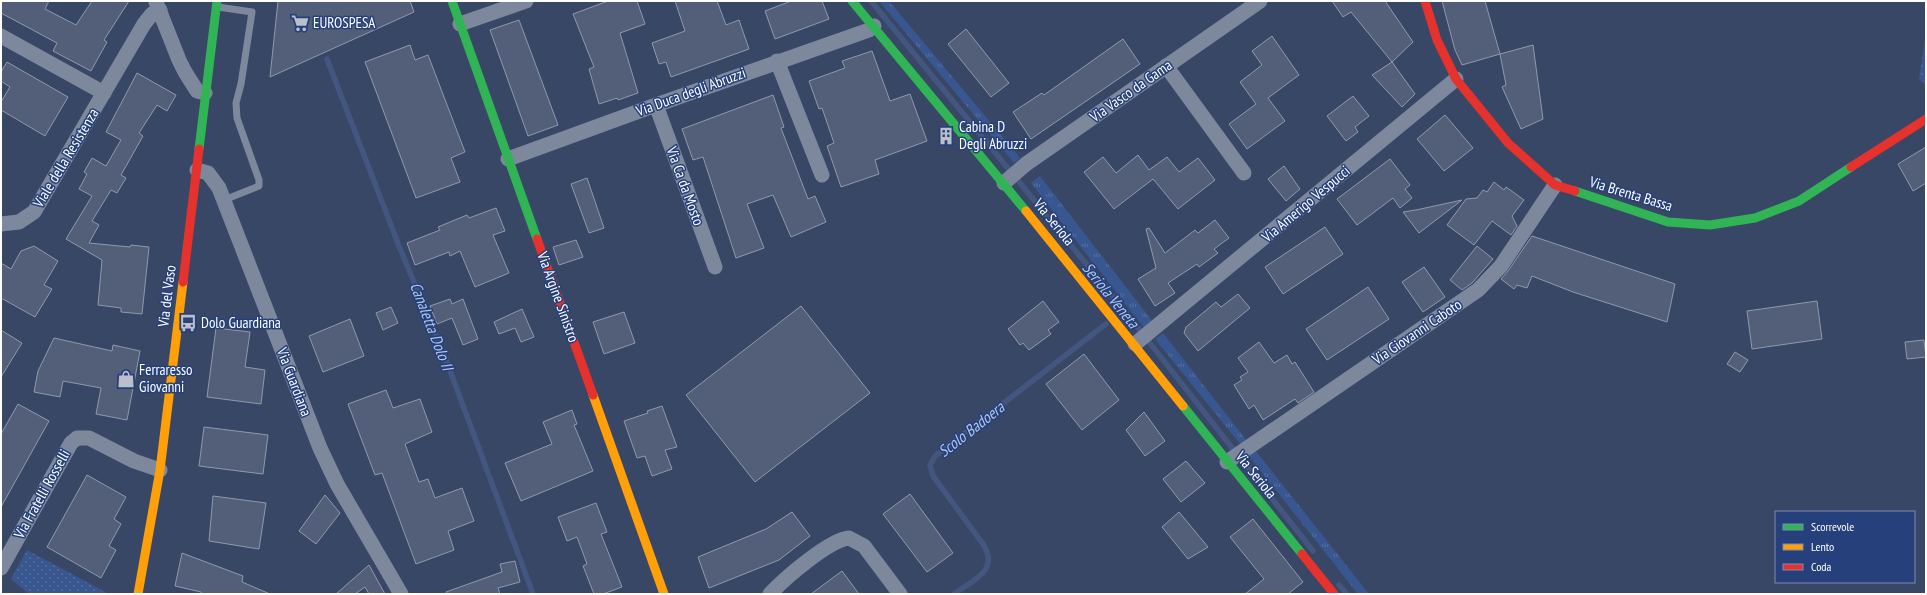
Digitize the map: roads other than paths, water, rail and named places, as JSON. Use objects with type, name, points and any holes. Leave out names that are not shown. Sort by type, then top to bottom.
[{"type":"street","name":"Via Argine Sinistro","points":[[452,1],[664,594]]},
{"type":"street","points":[[460,24],[526,1]]},
{"type":"street","name":"Via Seriola","points":[[852,1],[1007,181],[1137,342],[1334,594]]},
{"type":"street","name":"Via Vasco da Gama","points":[[1007,181],[1026,164],[1260,1]]},
{"type":"street","name":"Via Brenta Bassa","points":[[1425,1],[1437,40],[1456,79],[1508,143],[1555,185],[1668,222],[1710,225],[1755,218],[1798,201],[1926,119]]},
{"type":"street","name":"Via del Vaso","points":[[138,594],[160,470],[217,4]]},
{"type":"street","points":[[158,6],[185,72],[197,91],[205,93]]},
{"type":"street","name":"Viale della Resistenza","points":[[1,224],[19,222],[34,212],[144,24],[158,6]]},
{"type":"street","name":"Via Duca degli Abruzzi","points":[[508,159],[777,61],[868,30],[874,26]]},
{"type":"street","name":"Viale della Resistenza","points":[[1,36],[104,93]]},
{"type":"street","points":[[777,61],[822,175]]},
{"type":"street","points":[[1166,66],[1244,173]]},
{"type":"street","name":"Via Amerigo Vespucci","points":[[1137,342],[1156,328],[1456,79]]},
{"type":"street","name":"Via Ca da Mosto","points":[[656,105],[715,267]]},
{"type":"street","name":"Via Guardiana","points":[[197,170],[208,173],[219,188],[320,448],[337,484],[401,594]]},
{"type":"street","name":"Via Giovanni Caboto","points":[[1230,461],[1478,290],[1501,266],[1555,185]]},
{"type":"street","name":"Via Fratelli Rosselli","points":[[1,568],[71,442],[77,438],[88,438],[134,461],[160,470]]},
{"type":"street","points":[[770,594],[834,542],[849,538],[864,546],[900,594]]},
{"type":"lane","points":[[217,4],[252,12],[241,84],[236,103],[237,118],[259,180],[259,186],[224,200]]},
{"type":"waterway","name":"Seriola Veneta","points":[[871,1],[1124,310],[1313,551]]},
{"type":"waterway","name":"Canaletta Dolo II","points":[[327,59],[399,246],[445,357],[533,594]]},
{"type":"waterway","name":"Scolo Badoera","points":[[954,594],[982,574],[988,561],[987,553],[983,544],[933,476],[930,465],[935,456],[1106,324]]},
{"type":"waterway","name":"Seriola Veneta","points":[[1339,585],[1347,594]]},
{"type":"place","name":"EUROSPESA","points":[[300,23]]},
{"type":"place","name":"Cabina D Degli Abruzzi","points":[[946,136]]},
{"type":"place","name":"Dolo Guardiana","points":[[188,323]]},
{"type":"place","name":"Ferraresso Giovanni","points":[[126,379]]}]
